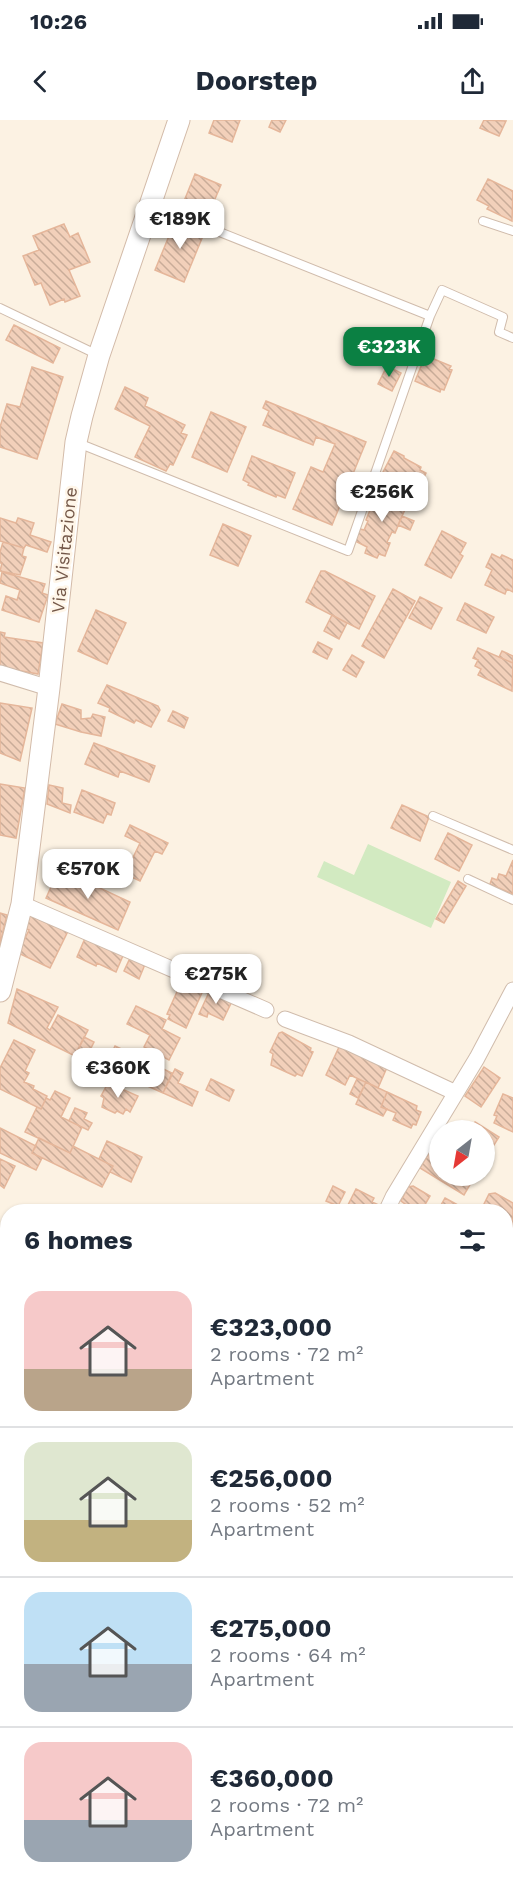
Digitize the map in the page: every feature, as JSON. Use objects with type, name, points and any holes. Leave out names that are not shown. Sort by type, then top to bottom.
[{"type":"street","name":"Via Visitazione","points":[[0,991],[21,904],[49,688],[76,442],[99,355],[179,120]]},
{"type":"street","points":[[0,673],[49,688]]},
{"type":"street","points":[[21,904],[266,1010]]},
{"type":"street","points":[[390,1204],[456,1093],[513,990]]},
{"type":"street","points":[[285,1019],[349,1043],[456,1093]]},
{"type":"lane","points":[[150,204],[430,316]]},
{"type":"lane","points":[[483,221],[513,231]]},
{"type":"lane","points":[[76,442],[348,552],[430,316],[442,290],[503,317],[499,332],[513,338]]},
{"type":"lane","points":[[0,308],[99,355]]},
{"type":"lane","points":[[433,816],[513,850]]},
{"type":"lane","points":[[468,879],[513,900]]},
{"type":"green space","points":[[368,844],[451,882],[431,928],[317,877],[324,861],[354,875]]},
{"type":"building","points":[[214,120],[240,120],[232,142],[209,133]]},
{"type":"building","points":[[272,120],[286,120],[280,132],[269,127]]},
{"type":"building","points":[[484,120],[506,121],[499,136],[480,128]]},
{"type":"building","points":[[195,174],[221,185],[205,222],[180,211]]},
{"type":"building","points":[[488,179],[513,191],[512,221],[487,209],[489,206],[477,200]]},
{"type":"building","points":[[176,219],[205,231],[184,282],[155,270]]},
{"type":"building","points":[[64,224],[70,237],[78,233],[90,262],[69,270],[80,296],[50,305],[41,283],[35,285],[23,256],[39,250],[33,236]]},
{"type":"building","points":[[14,325],[60,348],[53,363],[6,340]]},
{"type":"building","points":[[429,357],[451,366],[449,369],[452,370],[444,390],[441,389],[440,392],[415,381],[422,364],[425,365]]},
{"type":"building","points":[[387,366],[401,373],[392,391],[378,384]]},
{"type":"building","points":[[32,367],[63,377],[37,459],[0,447],[0,427],[7,404],[20,407]]},
{"type":"building","points":[[125,387],[148,398],[145,406],[185,425],[181,433],[187,435],[173,465],[170,464],[166,471],[135,457],[150,426],[115,409]]},
{"type":"building","points":[[266,401],[366,442],[332,525],[293,509],[311,467],[323,472],[335,444],[316,437],[313,445],[263,425],[269,411],[263,408]]},
{"type":"building","points":[[211,412],[246,427],[227,472],[192,457]]},
{"type":"building","points":[[394,451],[421,467],[420,470],[426,473],[416,494],[381,476]]},
{"type":"building","points":[[252,456],[295,473],[285,498],[277,495],[276,497],[248,485],[249,483],[243,480]]},
{"type":"building","points":[[379,488],[409,500],[395,533],[392,532],[387,542],[390,543],[385,556],[379,554],[377,558],[365,553],[367,547],[355,541],[360,529],[364,530]]},
{"type":"building","points":[[402,516],[414,521],[410,530],[398,525]]},
{"type":"building","points":[[0,518],[16,523],[18,518],[34,523],[30,535],[51,542],[47,552],[26,545],[24,548],[0,541]]},
{"type":"building","points":[[223,524],[251,536],[238,566],[210,555]]},
{"type":"building","points":[[442,531],[466,543],[460,554],[463,556],[451,578],[425,565]]},
{"type":"building","points":[[3,542],[24,548],[22,556],[26,557],[20,575],[0,571],[2,563],[0,563],[0,552]]},
{"type":"building","points":[[492,554],[513,560],[513,592],[507,589],[505,594],[485,585],[492,570],[486,567]]},
{"type":"building","points":[[321,571],[375,596],[359,629],[306,602]]},
{"type":"building","points":[[2,572],[45,584],[42,593],[48,595],[39,622],[2,610],[6,596],[17,600],[20,590],[0,583]]},
{"type":"building","points":[[393,589],[415,601],[384,658],[362,646]]},
{"type":"building","points":[[420,597],[442,608],[431,629],[409,618]]},
{"type":"building","points":[[465,603],[494,617],[486,633],[457,620]]},
{"type":"building","points":[[96,610],[126,623],[107,664],[78,651]]},
{"type":"building","points":[[332,615],[347,623],[339,639],[324,631]]},
{"type":"building","points":[[0,632],[5,633],[4,637],[43,643],[38,674],[0,667]]},
{"type":"building","points":[[318,642],[332,649],[327,659],[313,652]]},
{"type":"building","points":[[478,648],[513,663],[512,691],[478,675],[481,669],[475,666],[478,660],[473,658]]},
{"type":"building","points":[[502,651],[513,656],[513,663],[499,657]]},
{"type":"building","points":[[352,655],[364,662],[356,677],[343,670]]},
{"type":"building","points":[[107,685],[158,706],[160,710],[151,727],[136,720],[134,723],[98,703]]},
{"type":"building","points":[[0,703],[32,708],[20,761],[0,753]]},
{"type":"building","points":[[62,704],[81,710],[81,719],[91,718],[93,714],[105,717],[101,736],[55,724]]},
{"type":"building","points":[[173,711],[188,718],[184,728],[168,721]]},
{"type":"building","points":[[94,743],[155,766],[149,782],[120,771],[118,777],[85,764]]},
{"type":"building","points":[[0,784],[25,788],[16,838],[0,835]]},
{"type":"building","points":[[49,785],[63,788],[62,803],[71,805],[70,813],[47,804]]},
{"type":"building","points":[[82,790],[115,803],[111,815],[107,814],[103,823],[74,812]]},
{"type":"building","points":[[402,805],[429,817],[420,841],[391,828]]},
{"type":"building","points":[[130,825],[168,843],[162,854],[155,851],[140,881],[125,874],[140,843],[125,836]]},
{"type":"building","points":[[448,833],[472,845],[459,871],[435,859]]},
{"type":"building","points":[[513,860],[513,894],[490,884],[492,878],[497,880],[499,874],[506,876]]},
{"type":"building","points":[[59,869],[130,902],[118,930],[46,898]]},
{"type":"building","points":[[458,881],[466,886],[444,923],[436,919]]},
{"type":"building","points":[[0,913],[7,915],[0,944]]},
{"type":"building","points":[[30,915],[53,926],[55,922],[69,929],[50,968],[18,953],[29,930],[24,928]]},
{"type":"building","points":[[86,936],[125,951],[116,972],[77,957]]},
{"type":"building","points":[[131,956],[146,962],[139,979],[124,971]]},
{"type":"building","points":[[184,976],[205,986],[186,1028],[168,1019],[170,1015],[167,1014]]},
{"type":"building","points":[[211,988],[233,999],[223,1020],[208,1013],[207,1017],[199,1014]]},
{"type":"building","points":[[17,989],[58,1007],[47,1028],[50,1030],[58,1015],[88,1030],[75,1056],[8,1023]]},
{"type":"building","points":[[136,1006],[166,1020],[162,1029],[180,1038],[169,1060],[144,1047],[150,1035],[127,1024]]},
{"type":"building","points":[[282,1032],[311,1048],[310,1051],[313,1052],[302,1076],[297,1074],[295,1076],[271,1065],[273,1054],[270,1052],[279,1033]]},
{"type":"building","points":[[84,1037],[94,1042],[86,1058],[76,1053]]},
{"type":"building","points":[[14,1040],[35,1050],[25,1071],[29,1073],[24,1082],[47,1096],[41,1109],[0,1089],[0,1068]]},
{"type":"building","points":[[340,1045],[389,1063],[378,1088],[350,1075],[345,1085],[326,1075]]},
{"type":"building","points":[[115,1046],[172,1073],[163,1093],[105,1067]]},
{"type":"building","points":[[484,1067],[500,1078],[481,1107],[465,1096]]},
{"type":"building","points":[[175,1069],[183,1073],[178,1083],[198,1092],[192,1106],[163,1093]]},
{"type":"building","points":[[211,1079],[234,1090],[229,1101],[206,1090]]},
{"type":"building","points":[[357,1079],[366,1082],[358,1098],[350,1094]]},
{"type":"building","points":[[366,1082],[387,1092],[381,1107],[387,1109],[383,1116],[356,1104]]},
{"type":"building","points":[[108,1083],[138,1096],[130,1112],[126,1109],[123,1114],[117,1111],[115,1113],[102,1107],[104,1098],[101,1096]]},
{"type":"building","points":[[55,1091],[70,1098],[61,1117],[82,1127],[70,1153],[25,1132],[37,1107],[41,1109],[46,1098],[50,1100]]},
{"type":"building","points":[[387,1092],[417,1106],[416,1110],[421,1112],[416,1125],[413,1124],[411,1128],[393,1120],[396,1113],[381,1107]]},
{"type":"building","points":[[503,1094],[513,1098],[513,1132],[495,1123],[497,1116],[494,1115]]},
{"type":"building","points":[[75,1108],[87,1113],[84,1119],[92,1123],[88,1130],[69,1121]]},
{"type":"building","points":[[0,1128],[36,1146],[32,1153],[42,1158],[36,1170],[0,1153]]},
{"type":"building","points":[[39,1138],[70,1153],[73,1146],[113,1166],[102,1187],[32,1153]]},
{"type":"building","points":[[107,1141],[142,1157],[131,1182],[110,1172],[113,1166],[99,1159]]},
{"type":"building","points":[[429,1153],[429,1174],[420,1168]]},
{"type":"building","points":[[0,1159],[15,1166],[4,1188],[0,1185]]},
{"type":"building","points":[[333,1186],[345,1192],[339,1204],[326,1201]]},
{"type":"building","points":[[413,1186],[430,1196],[425,1204],[405,1204],[401,1201],[408,1187]]},
{"type":"building","points":[[449,1186],[469,1186],[464,1195]]},
{"type":"building","points":[[356,1189],[374,1198],[372,1202],[376,1204],[348,1204]]},
{"type":"building","points":[[495,1193],[513,1204],[484,1204],[489,1194]]},
{"type":"building","points":[[445,1198],[456,1204],[442,1204]]}]
